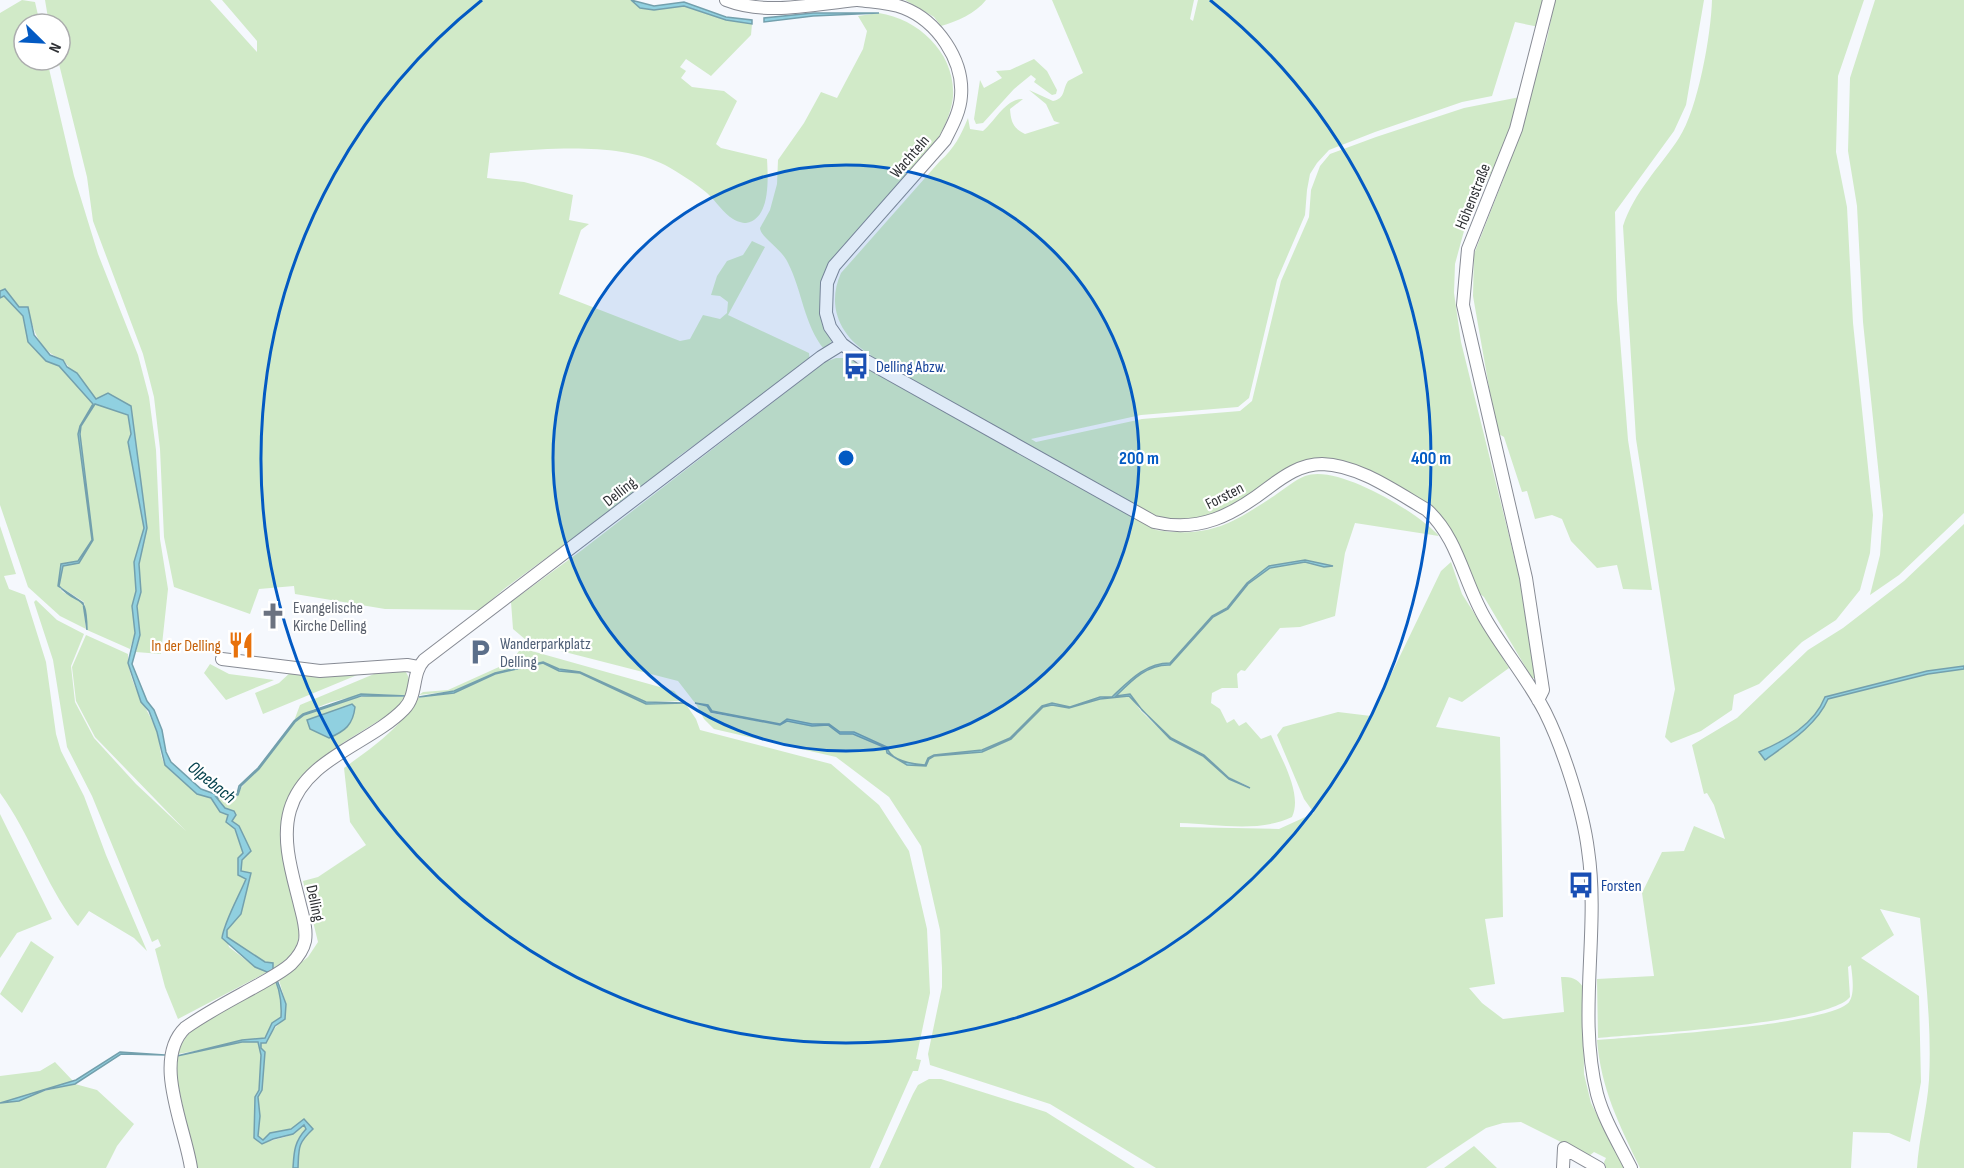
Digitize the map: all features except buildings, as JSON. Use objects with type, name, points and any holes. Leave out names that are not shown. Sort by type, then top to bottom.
[{"type":"street","name":"Wachteln","points":[[726,0],[738,4],[772,8],[857,0],[881,2],[925,20],[939,34],[956,63],[961,81],[961,98],[945,140],[834,266],[827,283],[826,313],[830,327],[842,344]]},
{"type":"street","name":"Höhenstraße","points":[[1538,700],[1543,690],[1526,578],[1463,305],[1468,249],[1516,129],[1549,0]]},
{"type":"street","name":"Delling","points":[[191,1168],[169,1064],[174,1042],[178,1035],[198,1018],[275,975],[299,955],[305,942],[305,925],[288,845],[290,809],[300,790],[313,776],[351,745],[393,720],[404,710],[412,698],[418,667],[433,652],[821,357],[842,344]]},
{"type":"street","name":"Forsten","points":[[842,344],[861,358],[1154,522],[1182,526],[1217,520],[1253,500],[1281,478],[1306,466],[1319,464],[1342,468],[1388,488],[1427,510],[1452,540],[1469,590],[1486,621],[1538,700],[1554,732],[1583,821],[1590,863],[1589,999],[1593,1077],[1607,1119],[1631,1168]]},
{"type":"street","points":[[222,658],[320,671],[407,665],[418,667]]},
{"type":"street","points":[[1563,1168],[1564,1148],[1599,1168]]},
{"type":"green space","points":[[22,0],[35,2],[37,12],[12,12],[12,72],[50,72],[74,176],[98,254],[138,355],[149,397],[156,450],[160,539],[168,589],[161,654],[136,652],[140,635],[137,606],[141,592],[139,564],[147,528],[131,406],[96,400],[63,360],[43,346],[35,332],[28,307],[19,307],[5,289],[0,291],[0,13]]},
{"type":"green space","points":[[45,0],[210,0],[257,52],[257,41],[222,0],[631,0],[640,8],[654,10],[684,6],[726,20],[752,24],[751,35],[711,76],[686,59],[680,67],[686,71],[681,78],[692,87],[724,91],[737,101],[716,144],[721,148],[767,159],[768,176],[764,206],[754,220],[746,223],[734,220],[707,193],[665,165],[625,152],[579,148],[490,153],[487,178],[524,182],[573,195],[569,220],[589,224],[581,230],[559,294],[680,341],[690,339],[703,315],[720,319],[727,313],[728,302],[720,296],[711,295],[717,276],[727,261],[743,255],[752,241],[765,247],[728,315],[809,353],[810,362],[679,456],[652,480],[504,589],[480,610],[385,609],[295,594],[294,586],[259,589],[250,614],[174,587],[164,537],[160,449],[154,397],[143,354],[93,221],[87,177],[61,72],[72,72],[72,12],[47,12]]},
{"type":"green space","points":[[905,0],[986,0],[965,16],[941,26],[934,17]]},
{"type":"green space","points":[[1052,0],[1194,0],[1190,19],[1193,21],[1198,0],[1545,0],[1539,27],[1515,22],[1492,96],[1462,102],[1375,132],[1329,150],[1317,163],[1310,174],[1305,215],[1277,280],[1249,398],[1238,407],[1141,415],[1031,439],[1036,442],[1142,419],[1240,411],[1252,401],[1281,281],[1309,217],[1311,190],[1320,166],[1330,154],[1464,108],[1520,97],[1501,153],[1467,220],[1455,264],[1454,293],[1461,342],[1519,576],[1535,678],[1532,678],[1484,597],[1473,588],[1455,537],[1428,505],[1318,460],[1229,511],[1193,522],[1155,518],[868,359],[871,355],[860,348],[844,330],[836,309],[835,297],[841,273],[949,152],[968,118],[970,129],[983,131],[1011,102],[1023,99],[1010,109],[1013,124],[1021,132],[1025,134],[1060,123],[1054,121],[1046,104],[1029,90],[1053,101],[1057,100],[1062,96],[1068,81],[1083,73]]},
{"type":"green space","points":[[1555,0],[1704,0],[1686,105],[1674,131],[1615,212],[1617,300],[1628,440],[1652,590],[1623,589],[1617,565],[1597,568],[1571,541],[1562,519],[1552,515],[1535,519],[1527,491],[1522,492],[1504,437],[1497,433],[1473,296],[1474,254],[1503,180],[1547,39]]},
{"type":"green space","points":[[1712,0],[1864,0],[1838,76],[1836,152],[1847,207],[1853,323],[1873,515],[1870,553],[1860,590],[1836,620],[1802,642],[1759,684],[1734,695],[1732,710],[1701,731],[1671,743],[1665,737],[1675,689],[1636,439],[1623,226],[1634,202],[1686,125],[1698,91],[1709,32]]},
{"type":"green space","points":[[1875,0],[1964,0],[1964,513],[1899,575],[1870,595],[1880,555],[1883,515],[1863,322],[1857,206],[1848,151],[1850,78]]},
{"type":"green space","points":[[879,13],[908,23],[932,41],[948,67],[953,97],[947,120],[937,141],[830,265],[832,341],[824,349],[812,329],[788,263],[760,228],[770,210],[777,184],[778,160],[804,123],[821,92],[837,98],[863,49],[867,31],[858,16]]},
{"type":"green space","points":[[1034,59],[1047,71],[1057,90],[1056,94],[1052,95],[1034,82],[1036,79],[1031,75],[1014,89],[983,123],[976,124],[974,119],[980,80],[984,88],[1002,78],[996,71],[1010,70]]},
{"type":"green space","points":[[4,296],[23,316],[28,342],[46,361],[59,366],[93,404],[78,434],[92,540],[78,561],[61,564],[58,586],[63,592],[83,603],[86,629],[60,616],[28,587],[0,505],[0,298]]},
{"type":"green space","points":[[836,358],[848,358],[1156,530],[1191,532],[1219,526],[1245,514],[1301,478],[1319,474],[1356,483],[1376,492],[1414,515],[1439,536],[1355,523],[1345,553],[1335,616],[1300,627],[1280,628],[1245,671],[1241,670],[1237,674],[1238,688],[1222,688],[1212,693],[1211,703],[1220,709],[1227,723],[1234,719],[1239,726],[1246,722],[1261,739],[1271,735],[1293,787],[1295,808],[1292,817],[1266,825],[1223,826],[1180,823],[1180,827],[1279,829],[1314,813],[1304,799],[1277,735],[1283,727],[1338,712],[1371,716],[1441,571],[1451,562],[1462,594],[1509,668],[1462,702],[1449,697],[1436,727],[1500,737],[1503,917],[1485,919],[1495,984],[1469,988],[1482,1003],[1503,1019],[1564,1012],[1561,977],[1574,979],[1581,984],[1583,987],[1584,1074],[1591,1103],[1624,1168],[1606,1168],[1604,1162],[1606,1158],[1594,1152],[1589,1156],[1521,1122],[1503,1123],[1486,1128],[1426,1168],[1156,1168],[1050,1104],[930,1065],[928,1054],[942,987],[942,968],[940,930],[921,846],[889,797],[836,757],[714,729],[704,719],[696,704],[707,706],[711,713],[780,725],[787,721],[812,726],[828,725],[840,734],[853,734],[886,748],[887,754],[907,765],[926,766],[929,759],[934,756],[982,752],[1011,739],[1042,707],[1052,705],[1069,708],[1100,699],[1130,696],[1141,711],[1170,739],[1203,756],[1229,779],[1250,787],[1230,778],[1204,755],[1171,738],[1142,710],[1130,694],[1115,697],[1146,671],[1170,665],[1213,617],[1228,609],[1248,584],[1270,568],[1305,562],[1324,566],[1305,560],[1269,566],[1247,583],[1226,608],[1212,616],[1170,663],[1145,670],[1131,679],[1112,697],[1100,697],[1070,707],[1052,703],[1042,706],[1010,738],[982,750],[934,755],[928,758],[925,765],[897,759],[887,747],[854,732],[840,732],[829,724],[812,724],[787,719],[780,724],[712,711],[708,705],[695,703],[678,681],[526,640],[513,629],[511,602],[582,550],[825,362]]},
{"type":"green space","points":[[95,404],[128,415],[131,434],[128,442],[144,528],[134,562],[136,591],[132,606],[135,633],[130,649],[87,630],[84,602],[59,586],[63,566],[79,563],[93,540],[80,434],[81,426]]},
{"type":"green space","points":[[1964,524],[1964,666],[1927,671],[1825,697],[1814,716],[1798,731],[1759,752],[1765,760],[1792,741],[1809,726],[1827,699],[1928,674],[1964,669],[1964,1168],[1917,1168],[1930,1060],[1928,999],[1920,918],[1880,909],[1894,935],[1861,958],[1919,996],[1921,1082],[1910,1142],[1889,1133],[1853,1132],[1851,1168],[1640,1168],[1618,1121],[1607,1090],[1597,1040],[1728,1029],[1802,1018],[1830,1012],[1847,1004],[1852,996],[1851,965],[1848,967],[1850,997],[1835,1006],[1808,1014],[1732,1026],[1598,1038],[1597,979],[1654,976],[1642,893],[1662,852],[1684,851],[1694,826],[1725,839],[1714,805],[1707,793],[1704,794],[1692,745],[1737,718],[1808,650],[1843,628],[1904,581]]},
{"type":"green space","points":[[0,526],[16,574],[4,576],[9,589],[25,595],[46,662],[56,734],[61,751],[84,796],[106,855],[147,951],[134,938],[89,911],[78,926],[75,923],[64,908],[20,825],[0,793]]},
{"type":"green space","points":[[36,600],[57,620],[84,634],[71,666],[75,702],[94,738],[136,784],[186,831],[95,737],[76,701],[72,667],[86,635],[128,654],[131,674],[138,694],[157,731],[164,763],[187,785],[211,798],[220,812],[229,815],[244,853],[238,858],[238,874],[246,878],[233,912],[224,927],[229,947],[255,967],[271,970],[178,1019],[165,987],[155,949],[161,946],[158,939],[152,942],[92,796],[67,747],[53,660],[34,602]]},
{"type":"green space","points":[[521,648],[674,691],[683,701],[646,702],[580,672],[559,669],[543,662],[495,673],[454,691],[419,695],[423,692],[448,690],[512,661]]},
{"type":"green space","points":[[543,663],[559,671],[580,673],[646,704],[685,703],[696,719],[700,730],[831,764],[879,805],[909,851],[927,929],[930,993],[916,1059],[921,1060],[918,1071],[913,1071],[870,1168],[298,1168],[300,1147],[313,1129],[304,1119],[291,1129],[270,1133],[263,1140],[258,1136],[260,1116],[258,1097],[262,1090],[265,1052],[261,1048],[261,1042],[285,1019],[286,1004],[279,980],[308,957],[318,942],[303,881],[318,877],[366,845],[350,822],[344,768],[394,728],[416,698],[454,693],[495,674]]},
{"type":"green space","points":[[210,664],[229,674],[274,680],[226,700],[204,673]]},
{"type":"green space","points":[[402,669],[409,678],[407,696],[363,696],[334,701],[294,721],[300,705],[374,674]]},
{"type":"green space","points":[[292,671],[362,673],[263,714],[255,693],[279,683]]},
{"type":"green space","points":[[376,695],[406,697],[398,709],[344,742],[322,760],[298,782],[286,802],[282,821],[300,927],[298,941],[293,952],[273,969],[227,937],[227,930],[241,914],[251,873],[241,872],[242,860],[251,851],[215,796],[223,799],[238,795],[294,722],[301,717],[333,704]]},
{"type":"green space","points":[[0,814],[52,919],[17,933],[0,958]]},
{"type":"green space","points":[[31,941],[54,957],[22,1013],[0,994]]},
{"type":"green space","points":[[277,981],[282,1005],[281,1017],[272,1023],[265,1038],[178,1054],[193,1029],[205,1019]]},
{"type":"green space","points":[[242,1042],[258,1042],[261,1055],[259,1090],[255,1097],[254,1138],[262,1144],[289,1136],[304,1125],[306,1129],[295,1147],[293,1168],[196,1168],[174,1065],[177,1056]]},
{"type":"green space","points":[[55,1062],[73,1081],[23,1096],[75,1084],[97,1090],[134,1124],[117,1146],[106,1168],[0,1168],[0,1076],[40,1071]]},
{"type":"green space","points":[[929,1079],[941,1079],[1046,1112],[1135,1168],[879,1168],[918,1085]]},
{"type":"green space","points":[[1474,1146],[1497,1168],[1444,1168]]},
{"type":"water","points":[[631,0],[654,6],[684,2],[726,17],[752,20],[752,24],[726,20],[684,6],[654,10],[640,8]]},
{"type":"water","points":[[813,13],[879,13],[813,16],[764,22],[764,18]]},
{"type":"water","points":[[5,289],[19,307],[28,307],[34,335],[50,355],[63,360],[67,367],[77,373],[96,399],[108,393],[131,406],[147,528],[139,564],[141,592],[137,606],[140,635],[132,664],[162,730],[166,752],[171,762],[201,789],[223,797],[237,794],[239,786],[258,768],[294,721],[303,714],[361,694],[407,696],[361,696],[304,715],[295,722],[259,769],[241,786],[238,795],[223,799],[216,797],[225,808],[234,811],[236,815],[232,821],[239,826],[251,851],[242,860],[241,871],[251,873],[241,914],[227,930],[227,937],[265,962],[273,963],[273,969],[286,1004],[285,1019],[275,1026],[266,1043],[261,1043],[261,1048],[265,1052],[262,1090],[258,1097],[260,1116],[258,1136],[263,1140],[270,1133],[291,1129],[304,1119],[313,1129],[300,1147],[298,1168],[293,1168],[294,1152],[299,1138],[306,1129],[304,1125],[293,1134],[262,1144],[254,1138],[255,1097],[259,1090],[261,1055],[258,1042],[242,1042],[177,1056],[242,1040],[265,1038],[272,1023],[281,1017],[279,993],[271,971],[267,972],[255,967],[222,938],[246,879],[238,875],[238,858],[243,853],[235,829],[226,822],[228,815],[220,812],[211,798],[197,794],[165,765],[157,732],[149,711],[141,702],[128,663],[135,633],[132,606],[136,591],[134,562],[144,528],[128,442],[131,434],[128,415],[95,404],[81,426],[80,434],[93,540],[79,563],[63,566],[59,586],[61,588],[58,586],[61,564],[78,561],[92,540],[78,434],[80,426],[93,404],[59,366],[46,361],[28,342],[23,316],[4,296],[0,298],[0,291]]},
{"type":"water","points":[[1305,560],[1333,566],[1324,567],[1305,562],[1270,568],[1248,584],[1228,609],[1213,617],[1170,665],[1147,670],[1116,696],[1130,694],[1141,708],[1129,696],[1100,699],[1069,708],[1052,705],[1043,707],[1011,739],[982,752],[934,756],[929,759],[926,766],[907,765],[897,759],[925,765],[928,758],[934,755],[982,750],[1010,738],[1042,706],[1052,703],[1070,707],[1100,697],[1112,697],[1131,679],[1145,670],[1170,663],[1212,616],[1227,608],[1247,583],[1269,566]]},
{"type":"water","points":[[61,588],[83,603],[83,605],[66,593]]},
{"type":"water","points":[[543,662],[559,669],[580,672],[646,702],[685,703],[646,704],[580,673],[559,671],[543,663],[495,674],[454,693],[419,697],[454,691],[495,673]]},
{"type":"water","points":[[1964,666],[1964,669],[1928,674],[1828,699],[1817,717],[1792,741],[1765,760],[1759,752],[1789,737],[1806,724],[1814,716],[1825,697],[1927,671]]},
{"type":"water","points":[[695,703],[708,705],[712,711],[780,724],[787,719],[812,724],[829,724],[840,732],[854,732],[887,747],[892,756],[887,753],[886,748],[853,734],[840,734],[828,725],[812,726],[787,721],[780,725],[711,712],[707,706]]},
{"type":"water","points":[[352,704],[355,707],[352,718],[340,733],[329,738],[310,729],[307,720]]},
{"type":"water","points":[[1146,714],[1171,738],[1204,755],[1229,778],[1250,788],[1229,779],[1203,756],[1170,739]]},
{"type":"water","points":[[120,1052],[165,1055],[121,1054],[75,1084],[45,1090],[19,1101],[0,1103],[76,1080]]},
{"type":"place","name":"Delling Abzw.","points":[[856,366]]},
{"type":"place","name":"Evangelische Kirche Delling","points":[[273,616]]},
{"type":"place","name":"In der Delling","points":[[241,645]]},
{"type":"place","name":"Wanderparkplatz Delling","points":[[480,652]]},
{"type":"place","name":"Forsten","points":[[1581,885]]},
{"type":"water label","name":"Olpebach","points":[[212,782]]}]
